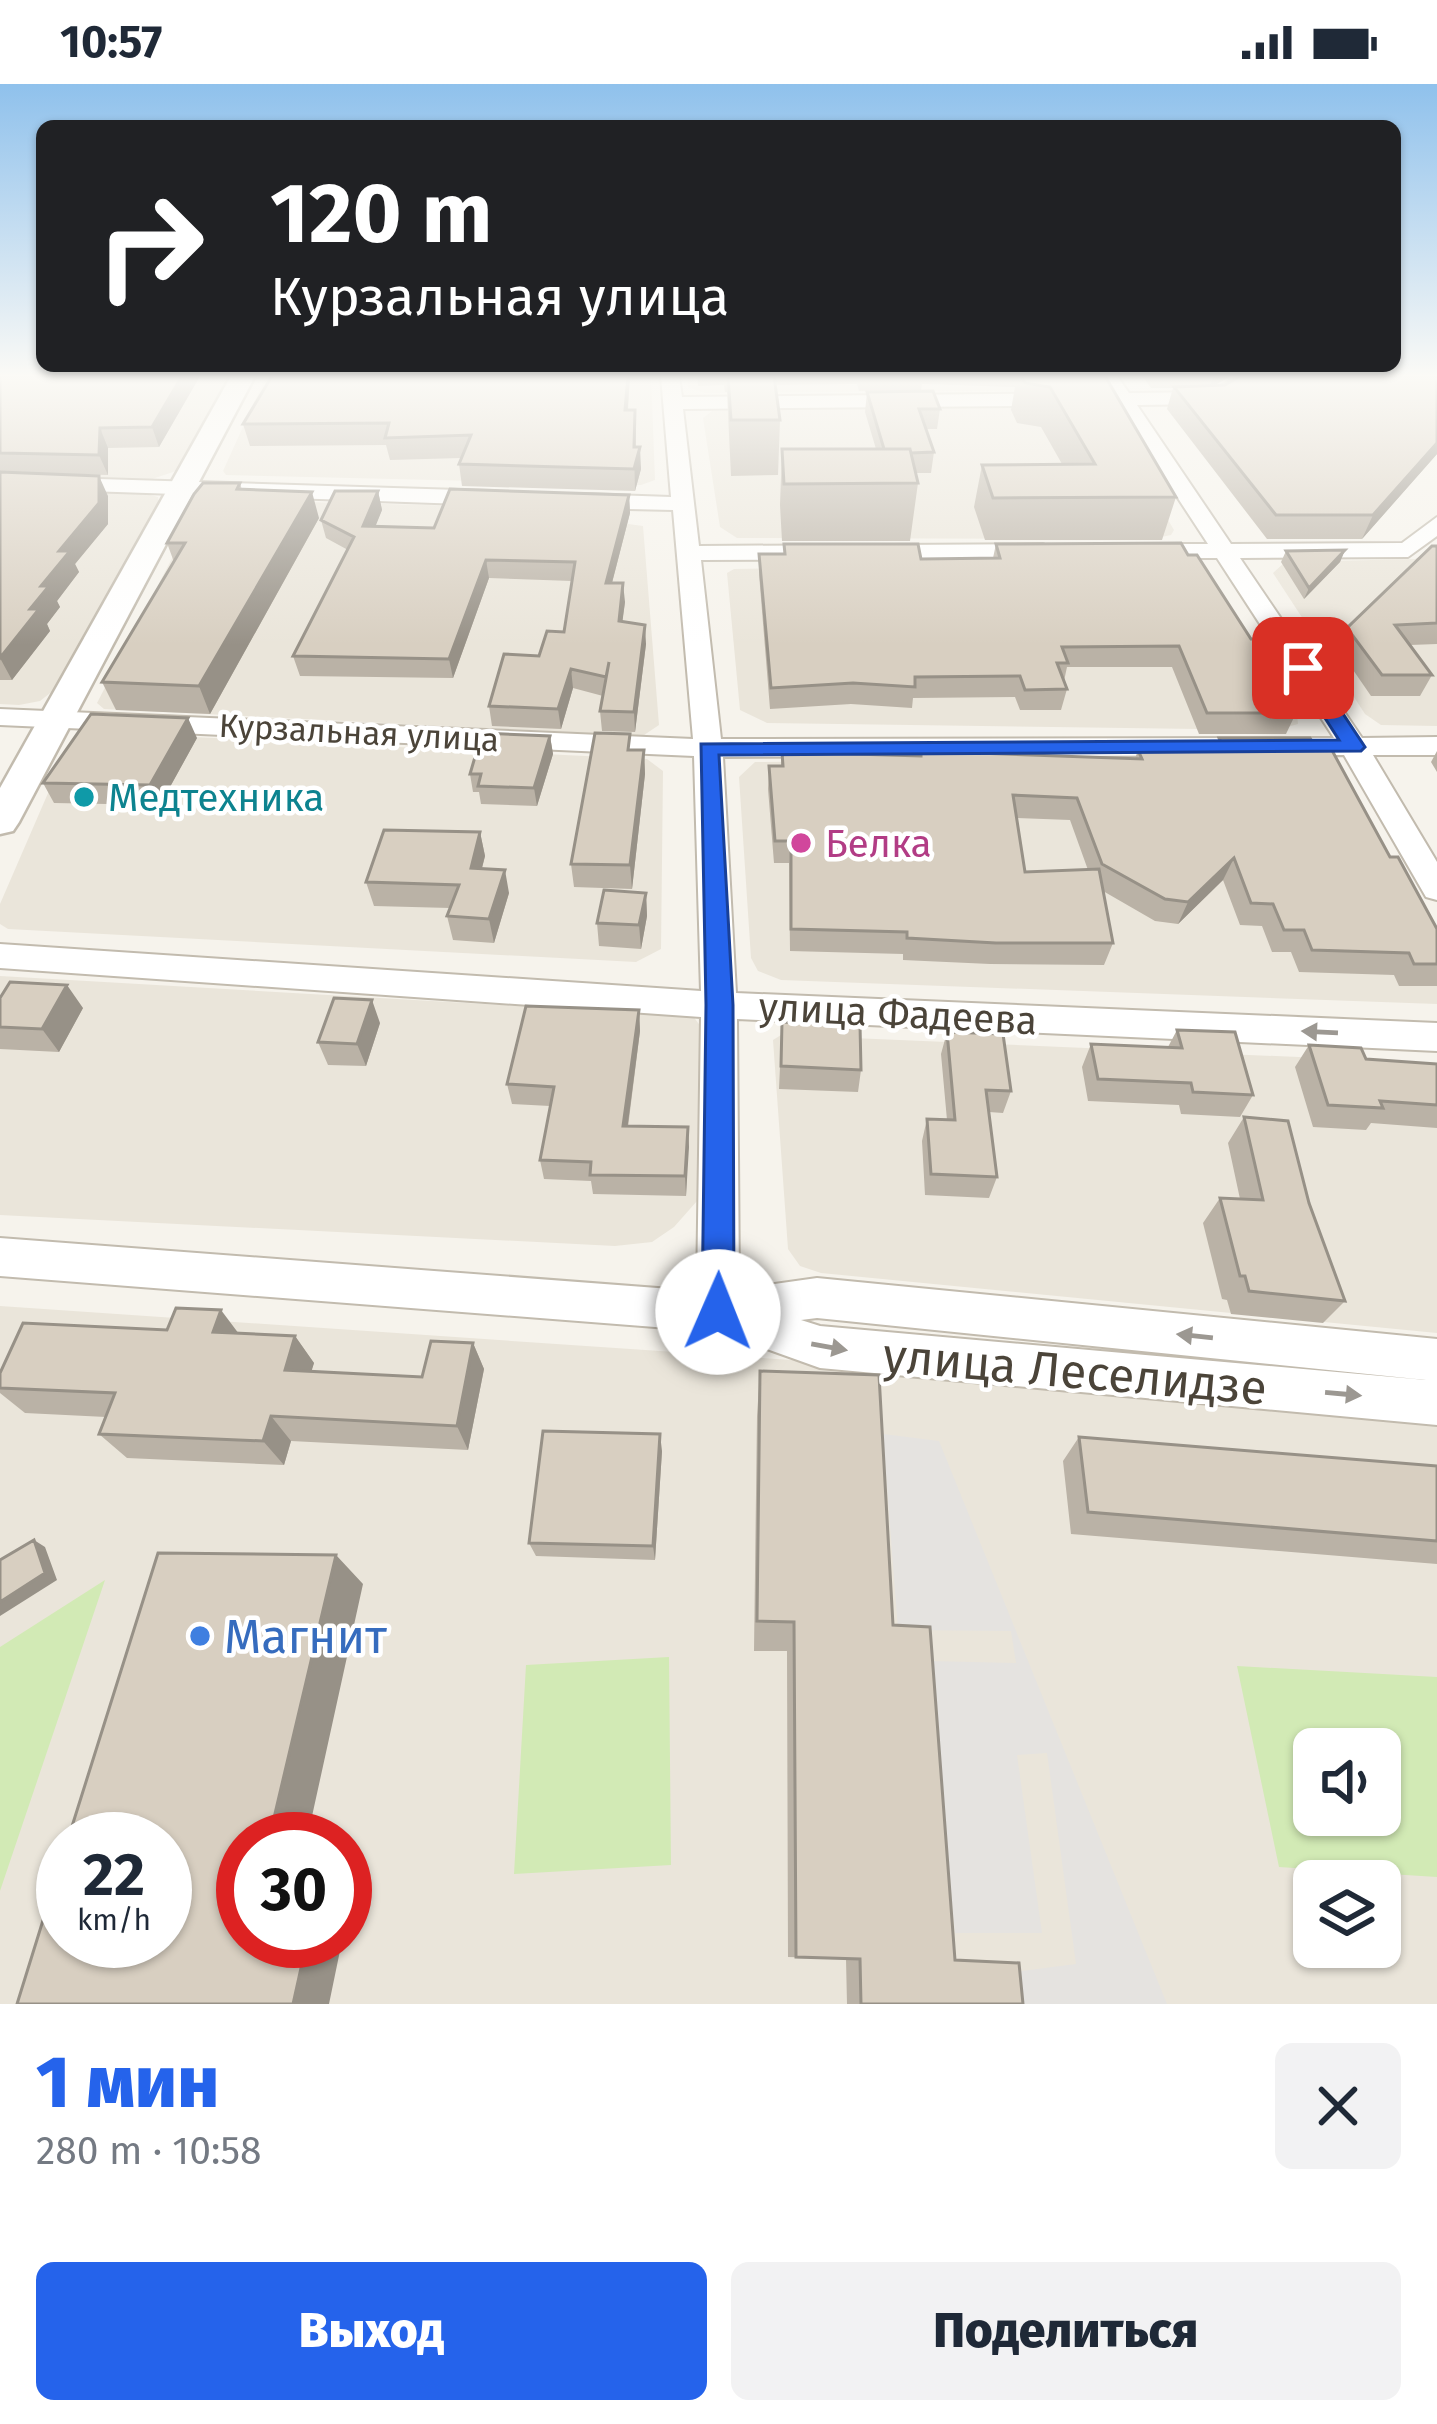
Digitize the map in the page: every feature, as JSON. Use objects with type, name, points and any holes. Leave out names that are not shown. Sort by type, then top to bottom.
[{"type":"street","points":[[0,822],[196,466]]},
{"type":"street","points":[[678,466],[708,748],[719,1005],[718,1312]]},
{"type":"street","points":[[1169,466],[1354,747],[1437,889]]},
{"type":"street","points":[[0,482],[515,499]]},
{"type":"street","points":[[563,500],[681,504]]},
{"type":"street","points":[[1109,551],[1408,550],[1437,524]]},
{"type":"street","points":[[686,553],[1062,551]]},
{"type":"street","name":"Курзальная улица","points":[[0,717],[708,748],[1437,746]]},
{"type":"street","name":"улица Фадеева","points":[[0,956],[719,1005],[1437,1037]]},
{"type":"street","name":"улица Леселидзе","points":[[0,1257],[718,1312],[817,1298],[1437,1360]]},
{"type":"street","name":"улица Леселидзе","points":[[718,1312],[820,1347],[1437,1403]]},
{"type":"shaded area","points":[[0,466],[181,466],[152,479],[0,475]]},
{"type":"shaded area","points":[[225,466],[654,466],[655,480],[641,485],[226,475]]},
{"type":"shaded area","points":[[710,466],[1136,466],[1174,530],[1151,539],[737,538],[720,527]]},
{"type":"shaded area","points":[[0,489],[147,494],[158,497],[159,503],[54,690],[40,701],[19,705],[0,704]]},
{"type":"shaded area","points":[[219,500],[505,507],[643,526],[659,725],[644,735],[628,735],[104,709],[97,703],[197,510]]},
{"type":"shaded area","points":[[1437,547],[1437,726],[1381,725],[1365,714],[1273,573],[1285,562],[1415,559]]},
{"type":"shaded area","points":[[1171,563],[1199,572],[1296,705],[1298,724],[1276,730],[767,723],[740,710],[727,573],[734,569]]},
{"type":"shaded area","points":[[88,732],[647,759],[663,771],[661,949],[636,962],[8,929],[0,924],[0,904],[68,747]]},
{"type":"shaded area","points":[[1318,757],[1437,953],[1437,1004],[781,980],[758,971],[751,958],[739,777],[755,762]]},
{"type":"shaded area","points":[[0,976],[693,1016],[701,1027],[697,1201],[674,1227],[652,1242],[615,1246],[0,1215]]},
{"type":"shaded area","points":[[781,1035],[1437,1063],[1437,1333],[821,1273],[800,1266],[788,1249],[773,1040]]},
{"type":"shaded area","points":[[0,1306],[1437,1404],[1437,2004],[0,2004]]},
{"type":"shaded area","points":[[883,1434],[939,1441],[1167,2004],[1010,2004],[1006,1973],[1076,1964],[1047,1753],[1017,1755],[1042,1933],[955,1933],[928,1661],[1016,1663],[1011,1631],[898,1630]]},
{"type":"green space","points":[[105,1580],[0,1891],[0,1647]]},
{"type":"green space","points":[[669,1657],[671,1865],[514,1874],[526,1665]]},
{"type":"green space","points":[[1237,1666],[1437,1677],[1437,1877],[1401,1875],[1401,1860],[1293,1860],[1293,1868],[1279,1867]]},
{"type":"building","points":[[515,466],[635,466],[634,469]]},
{"type":"building","points":[[783,466],[914,466],[918,483],[784,484]]},
{"type":"building","points":[[982,466],[1158,466],[1176,497],[993,498]]},
{"type":"building","points":[[1237,466],[1417,466],[1373,515],[1276,515]]},
{"type":"building","points":[[0,472],[99,476],[99,503],[59,551],[70,551],[41,586],[49,586],[30,609],[39,609],[0,658]]},
{"type":"building","points":[[203,483],[312,492],[199,686],[102,682],[185,543],[167,543]]},
{"type":"building","points":[[450,489],[629,495],[606,583],[623,583],[619,621],[645,625],[634,712],[600,711],[609,662],[606,677],[571,669],[558,709],[489,706],[504,654],[539,656],[547,631],[564,632],[575,562],[486,560],[449,659],[293,656],[354,537],[321,520],[335,491],[378,491],[363,526],[434,528]]},
{"type":"building","points":[[1181,543],[1188,555],[1197,555],[1251,639],[1256,639],[1296,713],[1207,713],[1179,646],[1062,647],[1068,663],[1057,663],[1067,689],[1025,690],[1020,676],[915,677],[915,687],[853,683],[771,688],[759,554],[785,554],[784,544],[918,544],[921,559],[1000,558],[996,544]]},
{"type":"building","points":[[1437,546],[1437,623],[1395,625],[1432,675],[1382,675],[1347,628]]},
{"type":"building","points":[[1345,550],[1309,588],[1286,551]]},
{"type":"building","points":[[91,714],[188,718],[150,785],[43,783]]},
{"type":"building","points":[[482,733],[550,736],[534,788],[478,786],[481,774],[470,774]]},
{"type":"building","points":[[595,733],[630,734],[628,750],[644,750],[630,865],[571,864]]},
{"type":"building","points":[[1219,738],[1310,738],[1313,743],[1328,743],[1390,857],[1398,857],[1437,929],[1437,964],[1414,964],[1409,953],[1312,950],[1304,930],[1284,930],[1273,904],[1251,903],[1234,858],[1188,902],[1165,899],[1102,864],[1077,798],[1013,795],[1025,872],[1099,869],[1113,943],[996,943],[907,938],[907,932],[791,929],[791,841],[775,841],[769,766],[783,766],[782,752],[921,756],[921,751],[1142,759],[1138,750],[1225,751]]},
{"type":"building","points":[[384,830],[480,832],[471,868],[505,870],[489,919],[447,916],[459,885],[366,882]]},
{"type":"building","points":[[604,890],[646,893],[639,925],[597,923]]},
{"type":"building","points":[[10,982],[67,985],[42,1029],[0,1027],[0,998]]},
{"type":"building","points":[[334,998],[372,1000],[357,1044],[318,1042]]},
{"type":"building","points":[[526,1006],[639,1010],[623,1126],[688,1127],[685,1176],[590,1175],[591,1162],[540,1160],[554,1087],[507,1084]]},
{"type":"building","points":[[782,1022],[860,1025],[861,1070],[781,1066]]},
{"type":"building","points":[[1177,1030],[1235,1032],[1253,1095],[1193,1092],[1191,1083],[1098,1079],[1091,1044],[1182,1048]]},
{"type":"building","points":[[947,1032],[1003,1034],[1011,1091],[986,1090],[997,1177],[931,1174],[927,1119],[955,1120]]},
{"type":"building","points":[[1309,1045],[1361,1048],[1366,1059],[1437,1064],[1437,1105],[1380,1101],[1383,1108],[1328,1105]]},
{"type":"building","points":[[1244,1117],[1288,1121],[1309,1203],[1345,1301],[1249,1291],[1245,1276],[1240,1276],[1220,1198],[1263,1200]]},
{"type":"building","points":[[176,1308],[221,1310],[213,1332],[295,1336],[285,1370],[422,1377],[431,1341],[473,1343],[457,1426],[271,1416],[263,1441],[99,1434],[115,1393],[0,1388],[0,1373],[23,1323],[167,1330]]},
{"type":"building","points":[[760,1371],[879,1375],[893,1625],[930,1627],[955,1960],[1019,1963],[1023,2004],[861,2004],[860,1959],[796,1957],[794,1622],[757,1621]]},
{"type":"building","points":[[543,1431],[660,1434],[653,1546],[529,1543]]},
{"type":"building","points":[[1079,1437],[1437,1466],[1437,1541],[1088,1512]]},
{"type":"building","points":[[34,1540],[45,1573],[0,1602],[0,1560]]},
{"type":"building","points":[[158,1553],[336,1555],[275,1812],[216,1812],[216,1968],[301,1968],[293,2004],[17,2004],[36,1943],[36,1968],[192,1968],[192,1812],[76,1812]]},
{"type":"place","name":"Медтехника","points":[[84,797]]},
{"type":"place","name":"Белка","points":[[801,843]]},
{"type":"place","name":"Магнит","points":[[200,1636]]},
{"type":"route","points":[[718,1312],[719,1005],[708,748],[1354,747],[1303,668]]}]
